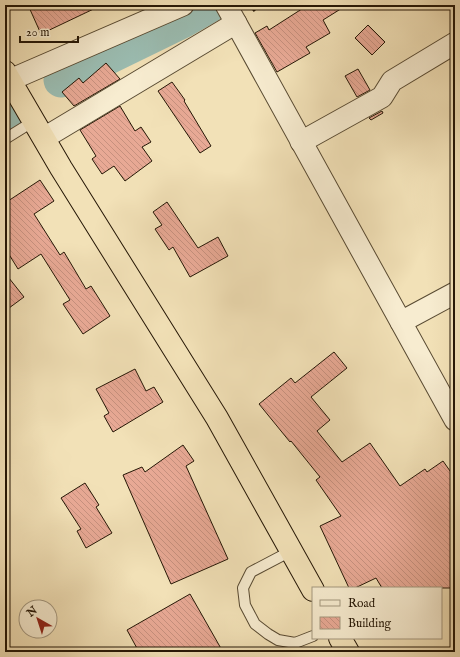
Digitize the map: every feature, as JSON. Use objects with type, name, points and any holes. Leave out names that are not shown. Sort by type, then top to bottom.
[{"type":"highway","points":[[10,81],[65,175],[217,418],[312,588]]},
{"type":"highway","points":[[341,639],[348,652]]},
{"type":"street","points":[[10,81],[183,5]]},
{"type":"street","points":[[36,125],[232,15],[455,420]]},
{"type":"street","points":[[301,142],[382,97],[392,81],[455,43]]},
{"type":"street","points":[[400,322],[455,293]]},
{"type":"lane","points":[[5,139],[36,125]]},
{"type":"lane","points":[[291,551],[251,572],[243,588],[245,605],[255,624],[278,640],[295,644],[312,636]]},
{"type":"building","points":[[28,5],[102,5],[41,34]]},
{"type":"building","points":[[308,5],[347,5],[323,20],[330,33],[306,47],[310,53],[277,72],[255,33],[267,26],[269,30]]},
{"type":"building","points":[[368,25],[385,42],[372,55],[355,38]]},
{"type":"building","points":[[106,63],[120,79],[74,106],[62,92],[79,78],[83,83]]},
{"type":"building","points":[[358,69],[370,90],[357,97],[345,76]]},
{"type":"building","points":[[172,82],[185,100],[184,101],[211,146],[200,153],[158,91]]},
{"type":"building","points":[[120,106],[135,131],[141,127],[151,142],[142,147],[152,161],[125,181],[114,166],[102,174],[92,159],[96,156],[80,130]]},
{"type":"building","points":[[382,111],[383,113],[371,120],[369,118]]},
{"type":"building","points":[[40,180],[54,201],[34,214],[60,255],[64,252],[86,289],[91,286],[110,316],[83,334],[63,304],[70,300],[41,254],[18,269],[5,248],[5,203]]},
{"type":"building","points":[[167,202],[198,248],[218,237],[228,256],[190,277],[173,247],[169,250],[155,229],[162,225],[153,212]]},
{"type":"building","points":[[5,273],[24,297],[5,311]]},
{"type":"building","points":[[334,352],[347,368],[311,397],[330,420],[317,431],[342,462],[370,443],[400,486],[425,469],[427,472],[443,461],[455,478],[455,588],[381,587],[376,578],[357,587],[349,587],[320,526],[341,516],[316,480],[320,477],[259,404],[291,378],[295,383]]},
{"type":"building","points":[[135,369],[146,391],[154,387],[163,402],[113,432],[104,416],[109,413],[96,389]]},
{"type":"building","points":[[183,445],[194,461],[186,466],[228,559],[171,584],[123,475],[142,467],[145,472]]},
{"type":"building","points":[[85,483],[99,505],[96,507],[112,533],[86,548],[77,531],[81,529],[61,498]]},
{"type":"building","points":[[190,594],[223,652],[139,652],[127,630]]},
{"type":"waterway","points":[[61,80],[182,21],[210,5]]},
{"type":"waterway","points":[[5,113],[11,109]]}]
